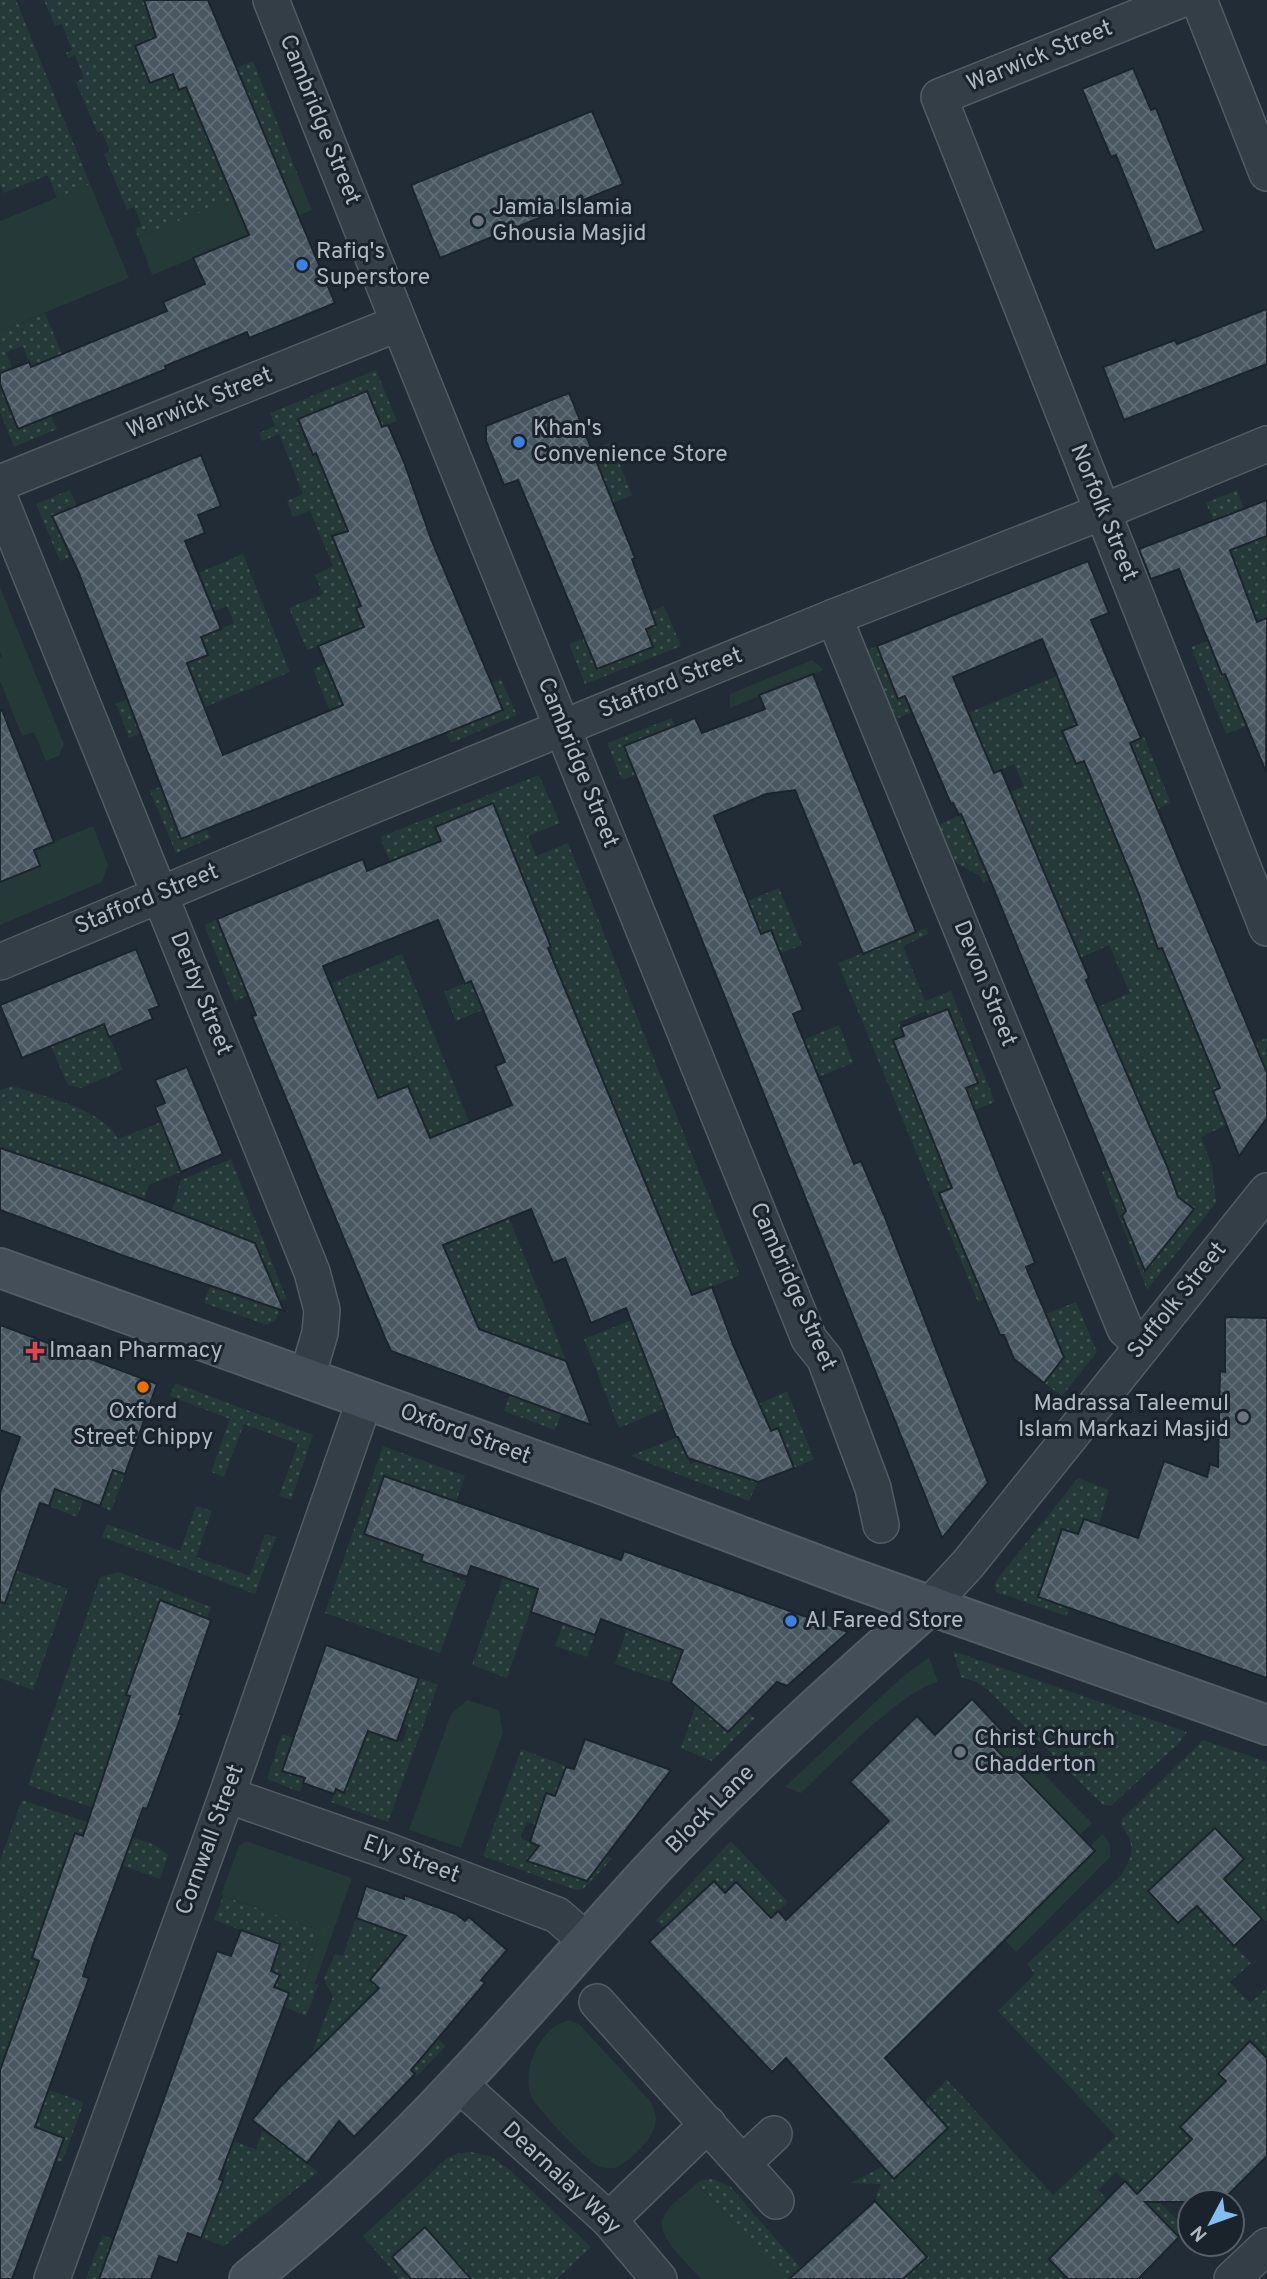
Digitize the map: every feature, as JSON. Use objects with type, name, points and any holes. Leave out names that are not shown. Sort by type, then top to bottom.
[{"type":"main road","name":"Oxford Street","points":[[0,1268],[307,1377],[930,1605]]},
{"type":"main road","points":[[930,1605],[1267,1725]]},
{"type":"main road","name":"Block Lane","points":[[249,2279],[338,2204],[459,2084],[587,1941],[725,1794],[870,1657],[930,1605]]},
{"type":"street","name":"Cambridge Street","points":[[271,0],[809,1339],[825,1359],[873,1488],[881,1525]]},
{"type":"street","name":"Warwick Street","points":[[939,97],[1180,0]]},
{"type":"street","points":[[1199,0],[1267,173]]},
{"type":"street","name":"Norfolk Street","points":[[939,97],[1267,928]]},
{"type":"street","name":"Warwick Street","points":[[0,484],[399,323]]},
{"type":"street","name":"Stafford Street","points":[[0,962],[834,617],[1267,444]]},
{"type":"street","name":"Derby Street","points":[[0,499],[312,1272],[322,1310],[320,1333],[307,1377]]},
{"type":"street","name":"Devon Street","points":[[834,617],[1125,1329],[1142,1345]]},
{"type":"street","name":"Suffolk Street","points":[[930,1605],[962,1572],[1267,1191]]},
{"type":"street","name":"Cornwall Street","points":[[52,2279],[227,1795],[365,1399]]},
{"type":"street","name":"Ely Street","points":[[227,1795],[401,1855],[557,1915],[587,1941]]},
{"type":"street","points":[[597,2002],[776,2201]]},
{"type":"street","name":"Dearnalay Way","points":[[459,2084],[609,2220],[659,2279]]},
{"type":"street","points":[[609,2220],[708,2124]]},
{"type":"street","points":[[743,2164],[774,2134]]},
{"type":"street","points":[[1232,2279],[1267,2246]]},
{"type":"green space","points":[[0,0],[16,0],[90,184],[57,198],[48,175],[4,193],[0,184]]},
{"type":"green space","points":[[44,0],[144,0],[156,37],[135,47],[150,83],[173,74],[179,89],[186,87],[234,199],[138,237],[135,229],[142,226],[134,207],[127,210],[104,154],[110,151],[102,131],[97,132],[76,82],[84,78],[75,55],[68,59],[66,53],[72,50],[62,24],[55,26]]},
{"type":"green space","points":[[253,61],[297,173],[282,179],[236,68]]},
{"type":"green space","points":[[297,173],[312,210],[152,275],[138,237]]},
{"type":"green space","points":[[90,184],[129,278],[0,331],[0,221]]},
{"type":"green space","points":[[45,313],[62,354],[31,367],[23,346],[6,352],[12,368],[0,373],[0,331]]},
{"type":"green space","points":[[376,370],[397,421],[382,427],[367,391],[298,419],[313,454],[316,453],[348,531],[333,537],[351,583],[366,604],[356,608],[382,667],[334,721],[313,669],[353,652],[346,635],[307,650],[289,608],[323,594],[315,575],[333,566],[310,511],[293,517],[287,501],[303,494],[279,434],[262,441],[259,433],[275,426],[270,413]]},
{"type":"green space","points":[[0,384],[18,429],[51,416],[57,429],[14,447],[0,412]]},
{"type":"green space","points":[[611,442],[632,495],[598,510],[576,456]]},
{"type":"green space","points":[[70,490],[77,506],[52,516],[70,557],[60,561],[36,504]]},
{"type":"green space","points":[[1237,490],[1255,540],[1267,536],[1267,618],[1257,622],[1206,503]]},
{"type":"green space","points":[[243,554],[290,672],[129,738],[116,704],[127,699],[139,728],[202,701],[187,663],[208,654],[201,637],[234,623],[227,606],[186,623],[198,573]]},
{"type":"green space","points":[[0,587],[64,744],[59,756],[46,761],[34,732],[22,736],[0,681]]},
{"type":"green space","points":[[664,606],[681,646],[585,684],[569,644],[584,638],[597,669],[652,647],[646,629],[656,625],[651,611]]},
{"type":"green space","points":[[1208,641],[1222,675],[1267,658],[1267,680],[1234,694],[1247,726],[1226,734],[1191,647]]},
{"type":"green space","points":[[877,646],[934,684],[940,702],[895,719],[868,650]]},
{"type":"green space","points":[[812,660],[824,670],[730,708],[730,694]]},
{"type":"green space","points":[[1057,676],[1091,758],[1144,737],[1171,803],[1158,809],[1136,759],[1091,779],[1208,1060],[1267,1038],[1267,1073],[1261,1058],[1218,1077],[1222,1087],[1213,1091],[1226,1125],[1201,1137],[1212,1166],[1216,1203],[1147,1290],[1102,1172],[1158,1149],[1098,1007],[1130,993],[1109,945],[1080,958],[973,839],[990,880],[983,883],[980,876],[955,862],[938,825],[1024,786],[1014,764],[994,773],[968,713]],"holes":[[[1167,1166],[1178,1198],[1193,1210],[1145,1271],[1122,1216],[1147,1185],[1144,1174]]]},
{"type":"green space","points":[[501,679],[517,715],[451,743],[446,733],[502,710],[491,683]]},
{"type":"green space","points":[[672,718],[675,726],[625,746],[636,775],[622,780],[607,743]]},
{"type":"green space","points":[[539,775],[560,823],[528,836],[536,856],[568,843],[740,1275],[691,1296],[493,804],[435,827],[441,841],[390,862],[380,837]]},
{"type":"green space","points":[[160,787],[181,839],[206,828],[211,838],[176,853],[150,791]]},
{"type":"green space","points":[[93,826],[108,865],[102,882],[0,925],[0,882],[40,866],[34,850]]},
{"type":"green space","points":[[779,888],[802,945],[770,957],[747,901]]},
{"type":"green space","points":[[217,919],[237,968],[248,964],[272,986],[235,1001],[204,925]]},
{"type":"green space","points":[[926,928],[928,934],[903,946],[925,1001],[951,991],[995,1102],[975,1110],[977,1114],[930,1134],[996,1295],[978,1302],[838,963]],"holes":[[[948,1010],[978,1083],[919,1107],[893,1041],[904,1036],[899,1022],[926,1011],[929,1017]]]},
{"type":"green space","points":[[402,954],[469,1122],[445,1133],[509,1218],[566,1360],[475,1327],[457,1280],[443,1256],[414,1100],[408,1086],[359,1105],[354,1094],[373,1086],[366,1070],[347,1077],[330,984]]},
{"type":"green space","points":[[472,980],[503,1001],[456,1021],[444,992]]},
{"type":"green space","points":[[104,1024],[123,1070],[81,1088],[68,1085],[51,1046]]},
{"type":"green space","points":[[839,1025],[853,1063],[818,1077],[803,1040]]},
{"type":"green space","points":[[13,1086],[87,1112],[111,1129],[118,1139],[161,1122],[170,1145],[177,1143],[188,1169],[149,1185],[144,1200],[0,1148],[0,1090]]},
{"type":"green space","points":[[231,1159],[287,1300],[282,1299],[276,1320],[267,1325],[204,1303],[210,1285],[275,1308],[172,1212],[181,1180]]},
{"type":"green space","points":[[1076,1302],[1097,1352],[1062,1396],[1044,1383],[1057,1367],[1049,1350],[1059,1345],[1046,1314]]},
{"type":"green space","points":[[649,1313],[668,1407],[619,1428],[584,1339]]},
{"type":"green space","points":[[175,1383],[313,1435],[291,1500],[279,1496],[298,1444],[244,1424],[224,1477],[211,1472],[230,1419],[170,1396]]},
{"type":"green space","points":[[787,1391],[814,1459],[794,1468],[771,1431],[759,1404]]},
{"type":"green space","points":[[510,1395],[561,1414],[555,1430],[504,1411]]},
{"type":"green space","points":[[678,1437],[690,1464],[707,1458],[711,1466],[758,1482],[749,1501],[630,1456]]},
{"type":"green space","points":[[75,1438],[115,1470],[125,1474],[111,1511],[100,1506],[111,1476],[94,1470],[77,1517],[49,1506]]},
{"type":"green space","points":[[383,1446],[465,1476],[438,1554],[457,1561],[452,1576],[466,1581],[440,1653],[325,1613]],"holes":[[[384,1476],[455,1501],[433,1565],[421,1561],[425,1548],[374,1531],[372,1537],[364,1534]]]},
{"type":"green space","points":[[1078,1478],[1109,1490],[1099,1524],[1084,1519],[1078,1534],[1061,1529],[1038,1597],[1069,1609],[1066,1616],[996,1592],[995,1582]]},
{"type":"green space","points":[[196,1506],[212,1511],[196,1557],[250,1576],[265,1534],[276,1537],[255,1594],[102,1537],[107,1524],[180,1551]]},
{"type":"green space","points":[[0,1565],[68,1589],[33,1690],[0,1678]]},
{"type":"green space","points":[[119,1572],[211,1607],[207,1619],[160,1601],[126,1694],[130,1696],[98,1793],[144,1808],[139,1824],[28,1785],[100,1577]]},
{"type":"green space","points":[[503,1577],[538,1589],[507,1678],[472,1665]]},
{"type":"green space","points":[[571,1602],[585,1608],[578,1629],[595,1635],[587,1657],[555,1646]]},
{"type":"green space","points":[[627,1629],[688,1635],[671,1683],[615,1664]]},
{"type":"green space","points":[[953,1651],[1187,1732],[1179,1743],[1111,1806],[1103,1805],[988,1690],[961,1677]]},
{"type":"green space","points":[[929,1657],[938,1682],[906,1698],[887,1713],[801,1793],[785,1787],[901,1678]]},
{"type":"green space","points":[[419,1678],[438,1685],[388,1822],[331,1802],[336,1789],[345,1792],[368,1731],[403,1742],[408,1726],[372,1713],[413,1695]]},
{"type":"green space","points":[[467,1700],[499,1710],[503,1733],[461,1848],[409,1830],[451,1714]]},
{"type":"green space","points":[[696,1704],[728,1731],[747,1712],[755,1718],[712,1761],[681,1748]]},
{"type":"green space","points":[[282,1734],[294,1738],[283,1770],[305,1778],[300,1792],[267,1779]]},
{"type":"green space","points":[[1006,1735],[1092,1823],[1080,1835],[994,1747]]},
{"type":"green space","points":[[1203,1740],[1267,1762],[1267,1921],[1224,1879],[1244,1859],[1215,1828],[1148,1891],[1178,1923],[1197,1906],[1251,1963],[1230,1982],[1250,2003],[1267,1988],[1267,2058],[1250,2042],[1218,2074],[1267,2122],[1209,2124],[1196,2111],[1180,2127],[1213,2160],[1177,2155],[1144,2186],[1176,2219],[1176,2234],[1116,2172],[1098,2190],[1119,2211],[1063,2279],[903,2279],[927,2257],[875,2201],[881,2184],[850,2183],[884,2166],[911,2163],[948,2129],[924,2102],[947,2080],[1053,2195],[1116,2136],[998,2011],[1035,1974],[1027,1964],[1124,1870],[1130,1858],[1131,1846],[1122,1827],[1122,1819]]},
{"type":"green space","points":[[521,1749],[566,1766],[560,1784],[570,1802],[546,1793],[550,1831],[527,1822],[520,1838],[539,1846],[528,1861],[587,1881],[607,1856],[612,1859],[583,1889],[576,1890],[483,1856]]},
{"type":"green space","points":[[22,1800],[155,1845],[168,1855],[160,1879],[121,1865],[126,1850],[76,1833],[32,1958],[39,1961],[0,2070],[0,1861]]},
{"type":"green space","points":[[1103,1834],[1110,1844],[1110,1857],[1016,1952],[1005,1940],[1095,1851],[1090,1846]]},
{"type":"green space","points":[[246,1841],[352,1878],[315,1983],[304,1980],[321,1931],[221,1895],[239,1846]]},
{"type":"green space","points":[[731,1841],[788,1902],[751,1937],[758,1905],[737,1882],[725,1893],[714,1881],[664,1928],[656,1920]]},
{"type":"green space","points":[[387,1893],[404,1899],[393,1929],[419,1938],[388,1958],[370,1980],[446,2046],[417,2076],[367,2026],[301,2081],[333,1997],[324,1979],[335,1954],[343,1956],[356,1918],[376,1925]]},
{"type":"green space","points":[[223,1896],[321,1931],[304,1979],[318,1985],[306,2016],[284,2007],[289,1993],[274,1987],[280,1975],[271,1971],[279,1944],[214,1920]]},
{"type":"green space","points":[[569,2020],[579,2024],[651,2102],[654,2110],[655,2127],[647,2141],[616,2168],[600,2167],[594,2163],[564,2136],[532,2098],[528,2075],[535,2051],[550,2031]]},
{"type":"green space","points":[[49,2090],[84,2102],[62,2162],[55,2161],[63,2138],[2,2115],[0,2092],[42,2108]]},
{"type":"green space","points":[[262,2131],[281,2142],[318,2172],[224,2246],[201,2238],[207,2222],[203,2192],[217,2197],[228,2170],[211,2163],[221,2137],[256,2149]]},
{"type":"green space","points":[[471,2152],[492,2157],[510,2170],[591,2247],[557,2279],[471,2279],[425,2227],[392,2257],[411,2279],[400,2279],[363,2236],[447,2158]]},
{"type":"green space","points":[[712,2179],[730,2186],[800,2267],[805,2264],[812,2273],[806,2279],[783,2279],[697,2183]]},
{"type":"green space","points":[[697,2183],[783,2279],[701,2279],[683,2259],[664,2235],[662,2220],[673,2205]]},
{"type":"green space","points":[[102,2235],[113,2239],[99,2279],[86,2279]]},
{"type":"building","points":[[144,0],[208,0],[335,303],[249,338],[247,332],[165,366],[166,369],[18,429],[0,384],[0,373],[29,362],[31,367],[167,311],[163,302],[205,284],[193,258],[249,235],[186,87],[179,90],[173,74],[150,83],[135,46],[156,37]]},
{"type":"building","points":[[1133,68],[1151,110],[1156,108],[1204,231],[1155,251],[1116,155],[1111,157],[1082,89]]},
{"type":"building","name":"Jamia Islamia Ghousia Masjid","points":[[592,111],[623,184],[440,258],[411,185]]},
{"type":"building","points":[[1267,309],[1267,364],[1124,420],[1103,367],[1175,340],[1177,344]]},
{"type":"building","points":[[367,391],[382,427],[388,425],[404,462],[431,539],[503,710],[181,839],[78,571],[52,516],[201,455],[221,506],[198,515],[205,533],[185,541],[221,629],[201,637],[208,655],[187,663],[223,755],[343,705],[318,646],[364,627],[356,608],[361,606],[332,536],[348,531],[316,453],[313,455],[298,419]]},
{"type":"building","points":[[569,393],[635,558],[632,559],[656,625],[646,629],[653,647],[597,669],[518,480],[504,485],[486,441],[486,426]]},
{"type":"building","points":[[1267,500],[1267,536],[1230,550],[1257,622],[1267,618],[1266,772],[1225,674],[1222,675],[1179,569],[1151,579],[1139,549]]},
{"type":"building","points":[[1088,561],[1109,613],[1091,620],[1141,738],[1130,743],[1267,1073],[1267,1118],[1239,1156],[1213,1091],[1220,1088],[1162,948],[1158,949],[1138,892],[1084,761],[1076,764],[1062,731],[1077,725],[1042,639],[953,677],[994,773],[1001,770],[1178,1197],[1194,1209],[1145,1271],[1122,1216],[1126,1211],[990,880],[961,814],[959,815],[953,803],[951,804],[905,696],[898,699],[877,646]]},
{"type":"building","points":[[813,674],[916,932],[863,954],[795,790],[766,794],[714,816],[761,934],[771,930],[803,1010],[793,1014],[854,1164],[861,1161],[884,1215],[988,1483],[942,1538],[624,746],[695,718],[702,733],[765,709],[759,695]]},
{"type":"building","points":[[2,710],[54,842],[34,850],[40,866],[0,882],[0,711]]},
{"type":"building","points":[[493,803],[551,947],[548,948],[692,1295],[712,1287],[734,1347],[771,1431],[778,1428],[794,1468],[758,1482],[688,1458],[676,1437],[626,1308],[591,1323],[565,1258],[553,1263],[531,1209],[443,1245],[479,1329],[566,1361],[591,1425],[391,1351],[252,1016],[256,1015],[217,919],[363,859],[367,871],[441,841],[435,827]],"holes":[[[438,920],[465,984],[471,981],[505,1062],[495,1066],[512,1105],[430,1138],[408,1086],[378,1098],[323,966]]]},
{"type":"building","points":[[136,949],[159,1006],[149,1010],[153,1019],[109,1037],[104,1024],[22,1058],[0,1005]]},
{"type":"building","points":[[948,1009],[978,1083],[966,1088],[1035,1263],[1026,1267],[1064,1357],[1044,1383],[1014,1359],[1004,1335],[1000,1335],[939,1193],[952,1188],[893,1040],[904,1036],[901,1027]]},
{"type":"building","points":[[187,1067],[223,1154],[181,1172],[155,1107],[165,1103],[155,1080]]},
{"type":"building","points":[[0,1148],[88,1178],[255,1243],[284,1311],[0,1210]]},
{"type":"building","points":[[1225,1317],[1267,1318],[1267,1678],[1038,1597],[1062,1529],[1078,1534],[1084,1519],[1138,1538],[1164,1461],[1207,1477],[1210,1464],[1218,1467],[1220,1371],[1225,1372]]},
{"type":"building","points":[[0,1325],[157,1384],[125,1474],[113,1470],[100,1506],[55,1489],[49,1506],[40,1503],[5,1603],[0,1602],[0,1493],[20,1437],[0,1430]]},
{"type":"building","points":[[384,1476],[621,1560],[624,1551],[848,1632],[787,1686],[777,1682],[728,1732],[671,1683],[683,1650],[601,1619],[595,1635],[531,1612],[538,1589],[471,1566],[467,1577],[421,1561],[423,1555],[364,1534]]},
{"type":"building","points":[[160,1600],[211,1620],[179,1714],[182,1714],[147,1809],[143,1808],[93,1945],[83,1976],[89,1978],[35,2127],[64,2138],[12,2279],[0,2279],[0,2070],[39,1961],[32,1958],[42,1927],[75,1833],[83,1836],[130,1696],[126,1695]]},
{"type":"building","points":[[326,1645],[419,1678],[397,1741],[368,1731],[344,1793],[336,1789],[334,1794],[303,1783],[305,1778],[282,1771]]},
{"type":"building","points":[[972,1699],[1006,1735],[994,1747],[1095,1851],[885,2058],[948,2128],[894,2179],[786,2058],[772,2072],[649,1942],[714,1881],[725,1893],[736,1882],[771,1918],[778,1911],[786,1920],[889,1821],[850,1782],[917,1716],[935,1735]]},
{"type":"building","points":[[585,1739],[671,1770],[587,1881],[527,1861],[539,1846],[530,1842],[546,1793],[555,1796],[566,1767],[574,1769]]},
{"type":"building","points":[[1215,1828],[1244,1859],[1224,1879],[1262,1919],[1234,1946],[1197,1906],[1178,1923],[1148,1891]]},
{"type":"building","points":[[366,1886],[404,1899],[404,1895],[456,1914],[465,1921],[469,1917],[507,1950],[481,1980],[485,1983],[411,2070],[415,2074],[354,2137],[339,2121],[307,2163],[252,2120],[279,2088],[379,1988],[370,1980],[406,1936],[356,1918]]},
{"type":"building","points":[[241,1930],[280,1944],[271,1971],[280,1975],[274,1987],[289,1993],[219,2179],[223,2181],[201,2238],[188,2233],[177,2263],[159,2256],[151,2279],[99,2279],[217,1951],[231,1956]]},
{"type":"building","points":[[1250,2041],[1267,2058],[1267,2156],[1235,2188],[1176,2188],[1176,2202],[1145,2202],[1176,2234],[1176,2240],[1138,2279],[1068,2279],[1049,2259],[1125,2181],[1137,2194],[1192,2139],[1180,2127],[1226,2081],[1218,2074]]},
{"type":"building","points":[[875,2201],[927,2257],[903,2279],[789,2279]]},
{"type":"building","points":[[425,2227],[471,2279],[411,2279],[392,2257]]},
{"type":"place","name":"Jamia Islamia Ghousia Masjid","points":[[478,221]]},
{"type":"place","name":"Rafiq's Superstore","points":[[302,265]]},
{"type":"place","name":"Khan's Convenience Store","points":[[519,442]]},
{"type":"place","name":"Imaan Pharmacy","points":[[35,1351]]},
{"type":"place","name":"Oxford Street Chippy","points":[[143,1387]]},
{"type":"place","name":"Madrassa Taleemul Islam Markazi Masjid","points":[[1243,1417]]},
{"type":"place","name":"Al Fareed Store","points":[[791,1621]]},
{"type":"place","name":"Christ Church Chadderton","points":[[960,1752]]}]
